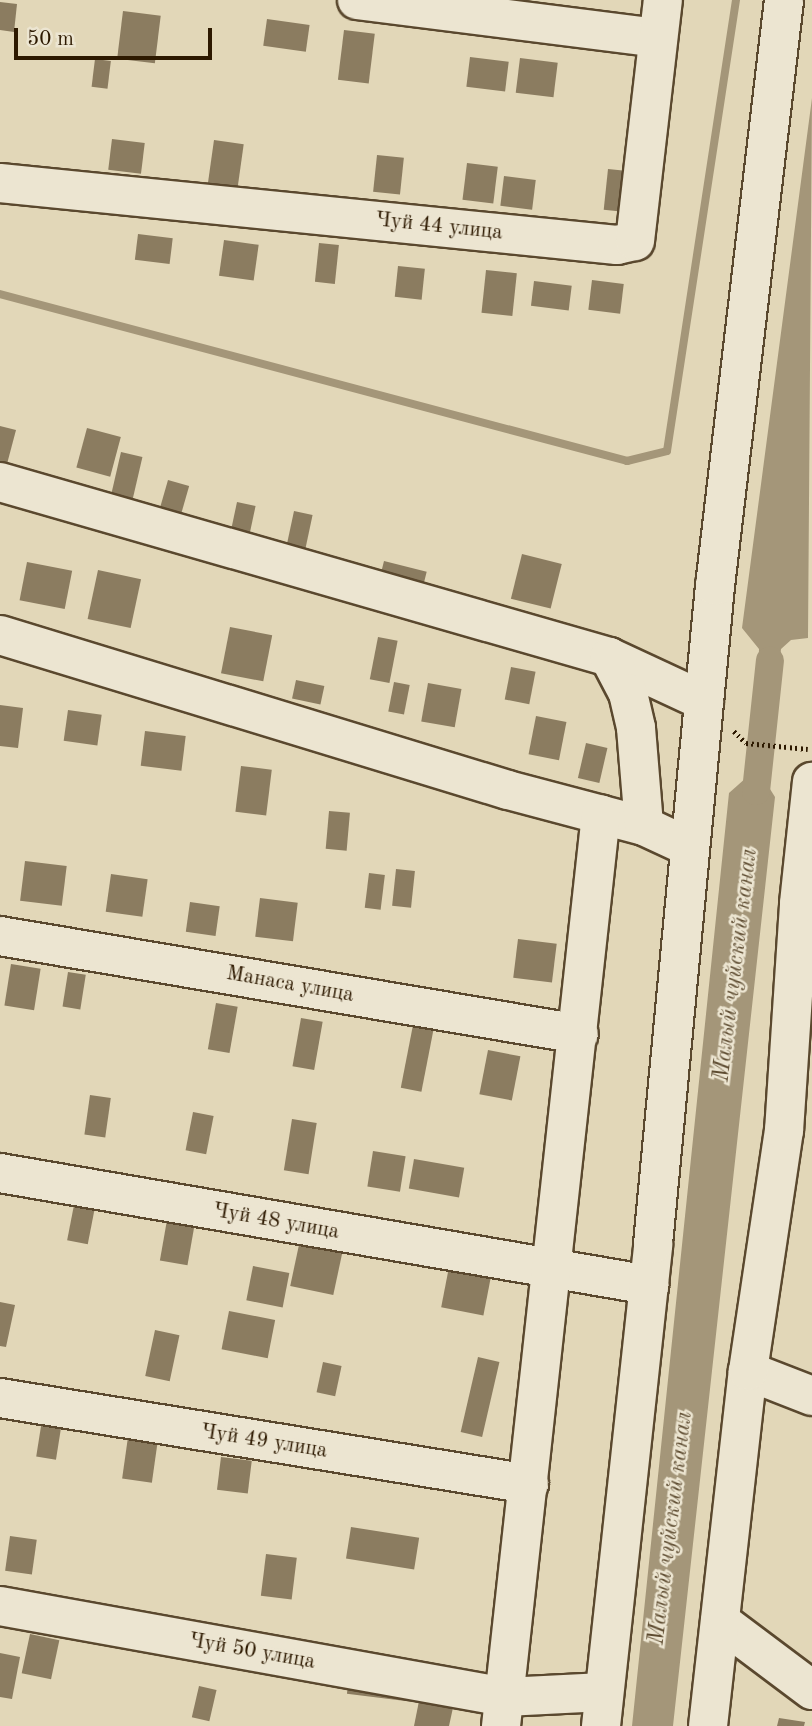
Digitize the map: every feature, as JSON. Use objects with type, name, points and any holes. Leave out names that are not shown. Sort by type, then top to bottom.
[{"type":"street","points":[[356,0],[657,38]]},
{"type":"street","name":"Чуй 44 улица","points":[[0,183],[617,245],[635,241],[663,0]]},
{"type":"street","points":[[603,1709],[649,1285],[704,701],[784,0]]},
{"type":"street","points":[[0,482],[609,657],[704,701]]},
{"type":"street","points":[[0,635],[644,826],[689,847]]},
{"type":"street","points":[[609,657],[628,694],[636,728],[644,826]]},
{"type":"street","points":[[708,1726],[748,1371],[798,1140],[805,905],[812,782]]},
{"type":"street","points":[[503,1712],[601,814]]},
{"type":"street","name":"Манаса улица","points":[[0,936],[579,1034]]},
{"type":"street","name":"Чуй 48 улица","points":[[0,1173],[649,1285]]},
{"type":"street","points":[[748,1371],[812,1396]]},
{"type":"street","name":"Чуй 49 улица","points":[[0,1398],[529,1484]]},
{"type":"street","name":"Чуй 50 улица","points":[[0,1606],[503,1712],[603,1709]]},
{"type":"street","points":[[720,1621],[812,1690]]},
{"type":"path","points":[[746,743],[812,750]]},
{"type":"water","points":[[812,98],[808,638],[791,640],[781,649],[775,699],[757,697],[759,649],[742,628]]},
{"type":"water","points":[[751,754],[768,757],[765,781],[775,797],[673,1726],[632,1726],[729,793],[747,777]]},
{"type":"building","points":[[0,2],[17,4],[14,32],[0,30]]},
{"type":"building","points":[[123,11],[161,16],[155,63],[117,59]]},
{"type":"building","points":[[267,19],[310,25],[306,52],[263,46]]},
{"type":"building","points":[[344,30],[375,34],[369,83],[338,80]]},
{"type":"building","points":[[470,57],[509,62],[505,92],[466,87]]},
{"type":"building","points":[[520,58],[558,63],[553,97],[516,93]]},
{"type":"building","points":[[95,59],[111,61],[107,89],[92,87]]},
{"type":"building","points":[[112,139],[145,143],[141,174],[108,170]]},
{"type":"building","points":[[214,140],[244,144],[237,193],[207,189]]},
{"type":"building","points":[[377,155],[404,158],[400,195],[373,192]]},
{"type":"building","points":[[467,163],[498,167],[493,204],[462,200]]},
{"type":"building","points":[[608,169],[635,172],[631,213],[604,210]]},
{"type":"building","points":[[504,176],[536,180],[532,210],[500,206]]},
{"type":"building","points":[[138,234],[173,238],[170,264],[135,260]]},
{"type":"building","points":[[224,240],[259,245],[254,281],[219,276]]},
{"type":"building","points":[[319,243],[339,245],[335,284],[315,282]]},
{"type":"building","points":[[398,266],[425,269],[422,300],[395,297]]},
{"type":"building","points":[[486,270],[517,273],[512,316],[482,313]]},
{"type":"building","points":[[592,280],[624,284],[620,314],[588,310]]},
{"type":"building","points":[[534,281],[572,286],[569,310],[531,306]]},
{"type":"building","points":[[0,426],[16,430],[7,464],[0,462]]},
{"type":"building","points":[[87,428],[121,437],[110,477],[76,468]]},
{"type":"building","points":[[121,452],[142,457],[133,499],[111,494]]},
{"type":"building","points":[[168,480],[189,486],[181,516],[159,510]]},
{"type":"building","points":[[237,502],[256,506],[250,533],[231,529]]},
{"type":"building","points":[[294,511],[313,515],[303,558],[285,554]]},
{"type":"building","points":[[522,554],[562,564],[551,609],[511,599]]},
{"type":"building","points":[[384,561],[427,572],[422,592],[379,581]]},
{"type":"building","points":[[27,562],[72,571],[65,609],[20,600]]},
{"type":"building","points":[[98,570],[141,579],[131,628],[88,619]]},
{"type":"building","points":[[230,627],[272,635],[263,681],[221,673]]},
{"type":"building","points":[[378,637],[398,641],[389,683],[370,679]]},
{"type":"building","points":[[511,667],[536,672],[529,704],[505,699]]},
{"type":"building","points":[[296,680],[324,686],[320,705],[292,699]]},
{"type":"building","points":[[394,682],[410,685],[404,715],[388,711]]},
{"type":"building","points":[[428,683],[461,689],[455,727],[421,721]]},
{"type":"building","points":[[0,705],[23,708],[18,748],[0,746]]},
{"type":"building","points":[[68,710],[102,715],[97,745],[64,741]]},
{"type":"building","points":[[536,716],[566,722],[559,760],[529,754]]},
{"type":"building","points":[[145,731],[186,736],[181,771],[141,766]]},
{"type":"building","points":[[586,743],[607,748],[599,783],[578,778]]},
{"type":"building","points":[[241,766],[272,770],[266,815],[235,812]]},
{"type":"building","points":[[329,811],[350,813],[347,851],[326,849]]},
{"type":"building","points":[[25,861],[67,866],[62,906],[20,901]]},
{"type":"building","points":[[396,869],[415,871],[411,908],[392,906]]},
{"type":"building","points":[[369,873],[385,875],[381,910],[365,908]]},
{"type":"building","points":[[111,874],[148,879],[142,917],[106,912]]},
{"type":"building","points":[[260,898],[298,903],[293,941],[255,937]]},
{"type":"building","points":[[190,902],[220,906],[216,936],[186,932]]},
{"type":"building","points":[[518,939],[557,944],[552,982],[513,978]]},
{"type":"building","points":[[11,964],[41,969],[34,1010],[4,1005]]},
{"type":"building","points":[[68,972],[86,975],[80,1009],[63,1007]]},
{"type":"building","points":[[216,1003],[238,1007],[230,1053],[208,1049]]},
{"type":"building","points":[[301,1018],[323,1022],[314,1070],[292,1066]]},
{"type":"building","points":[[413,1025],[434,1029],[421,1092],[401,1088]]},
{"type":"building","points":[[488,1050],[520,1056],[512,1100],[479,1094]]},
{"type":"building","points":[[90,1095],[111,1098],[105,1138],[84,1135]]},
{"type":"building","points":[[193,1112],[214,1116],[206,1154],[186,1150]]},
{"type":"building","points":[[292,1119],[317,1123],[309,1174],[284,1170]]},
{"type":"building","points":[[373,1151],[406,1156],[400,1192],[367,1187]]},
{"type":"building","points":[[414,1159],[464,1168],[459,1197],[409,1189]]},
{"type":"building","points":[[74,1205],[95,1209],[88,1244],[67,1240]]},
{"type":"building","points":[[167,1220],[195,1225],[187,1265],[160,1260]]},
{"type":"building","points":[[300,1240],[343,1249],[333,1295],[290,1286]]},
{"type":"building","points":[[253,1266],[289,1273],[283,1307],[246,1300]]},
{"type":"building","points":[[449,1267],[491,1275],[483,1315],[441,1307]]},
{"type":"building","points":[[0,1302],[15,1305],[6,1347],[0,1346]]},
{"type":"building","points":[[229,1311],[275,1320],[268,1358],[222,1349]]},
{"type":"building","points":[[155,1330],[179,1335],[170,1381],[145,1376]]},
{"type":"building","points":[[478,1357],[499,1362],[482,1437],[461,1432]]},
{"type":"building","points":[[323,1362],[342,1366],[335,1396],[317,1392]]},
{"type":"building","points":[[42,1420],[62,1423],[56,1460],[36,1457]]},
{"type":"building","points":[[128,1437],[158,1441],[152,1483],[122,1479]]},
{"type":"building","points":[[221,1457],[252,1461],[248,1494],[217,1490]]},
{"type":"building","points":[[351,1527],[419,1538],[414,1569],[346,1559]]},
{"type":"building","points":[[10,1536],[37,1540],[32,1574],[5,1571]]},
{"type":"building","points":[[266,1554],[297,1558],[292,1599],[261,1596]]},
{"type":"building","points":[[30,1634],[59,1640],[51,1679],[22,1673]]},
{"type":"building","points":[[0,1653],[20,1657],[12,1699],[0,1697]]},
{"type":"building","points":[[349,1677],[412,1685],[409,1702],[347,1694]]},
{"type":"building","points":[[199,1686],[217,1690],[209,1721],[192,1717]]},
{"type":"building","points":[[420,1696],[454,1703],[449,1726],[414,1726]]},
{"type":"building","points":[[779,1718],[805,1722],[804,1726],[777,1726]]},
{"type":"waterway","points":[[0,294],[627,461],[667,451],[736,0]]},
{"type":"waterway","name":"Малый чуйский канал","points":[[756,791],[770,661]]}]
